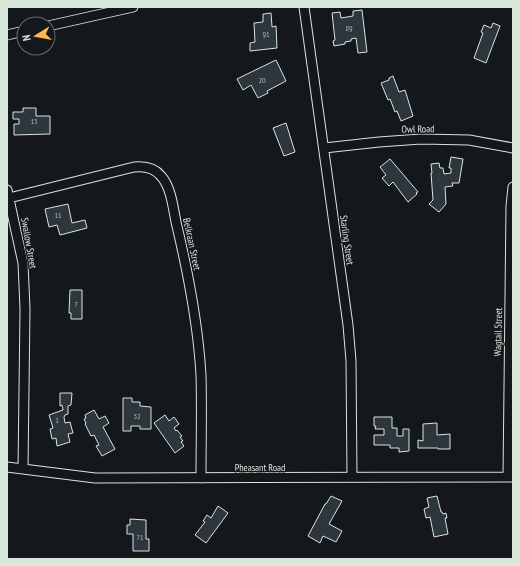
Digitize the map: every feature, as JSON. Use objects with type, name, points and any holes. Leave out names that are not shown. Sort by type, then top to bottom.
[{"type":"street","points":[[56,24],[133,7]]},
{"type":"street","name":"Starling Street","points":[[304,7],[324,148],[351,360],[352,477]]},
{"type":"street","name":"Owl Road","points":[[324,148],[421,139],[470,140],[513,148]]},
{"type":"street","name":"Belkraan Street","points":[[8,194],[141,166],[155,170],[161,176],[169,190],[186,262],[196,332],[201,375],[201,478]]},
{"type":"street","name":"Wagtail Street","points":[[510,477],[510,206],[513,187]]},
{"type":"street","name":"Swallow Street","points":[[8,194],[24,270],[25,310],[22,468]]},
{"type":"street","name":"Pheasant Road","points":[[7,467],[95,478],[510,477]]},
{"type":"building","points":[[362,10],[367,52],[358,53],[356,38],[345,42],[345,44],[334,46],[333,41],[335,40],[332,13],[340,12],[341,18],[353,16],[353,11]]},
{"type":"building","points":[[271,13],[272,27],[276,26],[277,48],[250,51],[250,43],[255,42],[254,23],[263,22],[263,14]]},
{"type":"building","points":[[493,23],[500,26],[486,63],[474,58],[483,33],[481,32],[484,25],[491,28]]},
{"type":"building","points":[[276,60],[286,81],[267,91],[268,93],[258,98],[251,85],[243,90],[237,79]]},
{"type":"building","points":[[393,76],[399,92],[405,90],[413,116],[401,121],[397,111],[395,112],[390,99],[388,100],[381,83],[389,80],[389,78]]},
{"type":"building","points":[[23,108],[36,108],[36,116],[50,116],[50,134],[14,135],[14,124],[19,124],[19,119],[13,119],[13,112],[23,112]]},
{"type":"building","points":[[286,123],[295,152],[284,156],[273,128]]},
{"type":"building","points":[[451,157],[463,159],[459,183],[452,183],[453,186],[445,187],[446,204],[439,212],[429,204],[433,200],[431,164],[439,163],[440,168],[443,168],[444,174],[451,173],[451,168],[449,168]]},
{"type":"building","points":[[390,159],[418,192],[408,202],[393,182],[389,186],[382,178],[386,175],[380,167]]},
{"type":"building","points":[[68,204],[72,223],[85,220],[87,228],[60,235],[57,225],[49,227],[45,209]]},
{"type":"building","points":[[70,290],[82,290],[82,319],[71,319],[71,313],[69,313]]},
{"type":"building","points":[[60,393],[72,393],[71,405],[68,406],[68,414],[64,417],[65,423],[70,422],[73,433],[68,434],[70,442],[57,446],[56,438],[52,439],[50,429],[53,428],[49,415],[63,410],[62,405],[60,406]]},
{"type":"building","points":[[123,398],[132,398],[132,402],[140,402],[140,406],[151,407],[151,429],[140,429],[140,426],[131,426],[131,431],[123,431]]},
{"type":"building","points":[[94,410],[99,419],[105,416],[109,423],[103,427],[115,449],[102,456],[96,446],[99,445],[94,435],[91,436],[84,419],[86,418],[85,415]]},
{"type":"building","points":[[165,415],[169,421],[174,417],[179,424],[174,428],[182,436],[180,437],[183,441],[181,442],[184,446],[175,453],[154,423]]},
{"type":"building","points":[[374,417],[392,417],[392,428],[397,428],[397,436],[403,436],[403,429],[409,429],[409,451],[399,452],[399,448],[390,448],[390,445],[374,445],[374,435],[384,435],[384,429],[375,429],[376,426],[374,426]]},
{"type":"building","points":[[437,423],[437,435],[450,434],[450,449],[418,448],[418,440],[423,441],[423,424]]},
{"type":"building","points":[[331,496],[342,501],[329,524],[342,531],[336,542],[323,536],[320,543],[308,536],[325,504]]},
{"type":"building","points":[[437,496],[441,512],[443,514],[446,513],[447,518],[445,518],[448,534],[434,537],[430,517],[426,518],[424,509],[429,507],[427,498]]},
{"type":"building","points":[[218,506],[228,513],[206,543],[195,535],[205,522],[203,521],[207,515],[211,518]]},
{"type":"building","points":[[130,519],[146,520],[146,539],[149,539],[149,551],[133,551],[133,534],[127,534],[127,525],[130,525]]}]
